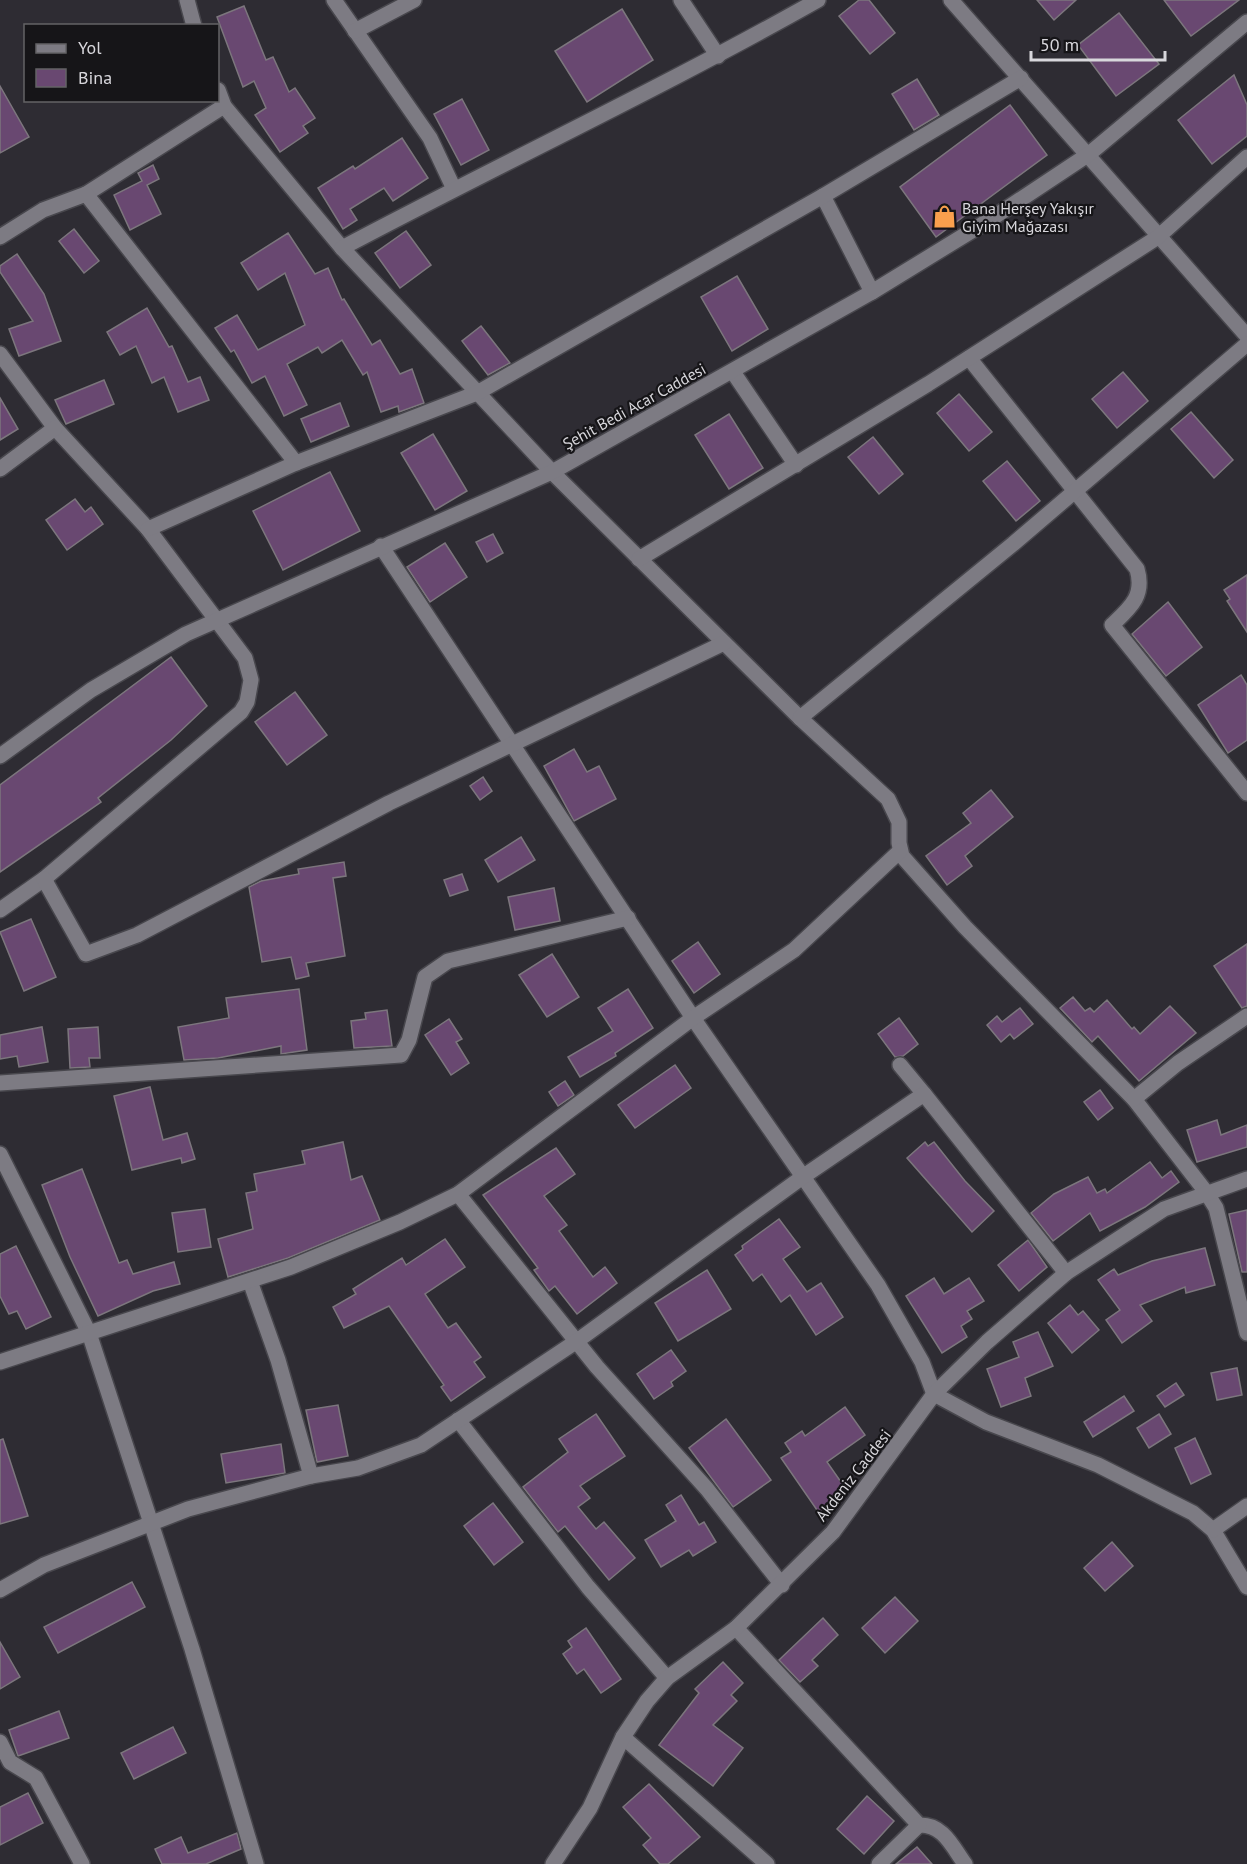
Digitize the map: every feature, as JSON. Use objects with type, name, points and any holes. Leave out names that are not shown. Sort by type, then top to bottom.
[{"type":"street","points":[[187,0],[193,24]]},
{"type":"street","points":[[334,0],[430,138],[454,189]]},
{"type":"street","points":[[356,31],[414,0]]},
{"type":"street","points":[[681,0],[718,56]]},
{"type":"street","points":[[342,248],[718,56],[818,0]]},
{"type":"street","points":[[951,0],[1247,336]]},
{"type":"street","name":"Şehit Bedi Acar Caddesi","points":[[0,756],[91,690],[139,660],[218,619],[552,472],[872,292],[991,219],[1089,154],[1247,22]]},
{"type":"street","points":[[148,529],[296,463],[477,393],[823,196],[1021,78]]},
{"type":"street","points":[[219,93],[224,106],[342,248],[477,393],[552,472],[724,643],[888,799],[899,822],[900,851],[965,927],[1134,1099],[1206,1192],[1216,1208],[1247,1333]]},
{"type":"street","points":[[0,237],[43,210],[86,194],[224,106]]},
{"type":"street","points":[[639,559],[969,358],[1158,237],[1247,157]]},
{"type":"street","points":[[86,194],[296,463]]},
{"type":"street","points":[[823,196],[872,292]]},
{"type":"street","points":[[800,717],[1075,490],[1247,344]]},
{"type":"street","points":[[0,354],[55,428],[148,529],[218,619],[245,658],[249,669],[250,692],[241,712],[44,879],[0,910]]},
{"type":"street","points":[[969,358],[1137,569],[1140,589],[1133,605],[1112,625],[1247,793]]},
{"type":"street","points":[[733,372],[796,465]]},
{"type":"street","points":[[0,469],[55,428]]},
{"type":"street","points":[[381,546],[511,746],[693,1018],[878,1285],[922,1362],[934,1394],[986,1422],[1098,1465],[1168,1498],[1193,1513],[1213,1530],[1247,1587]]},
{"type":"street","points":[[44,879],[86,954],[137,935],[389,803],[724,643]]},
{"type":"street","points":[[0,1362],[250,1281],[400,1222],[458,1194],[693,1018],[794,950],[900,851]]},
{"type":"street","points":[[0,1083],[401,1055],[409,1040],[425,977],[448,961],[628,918]]},
{"type":"street","points":[[1134,1099],[1178,1063],[1247,1016]]},
{"type":"street","points":[[900,1065],[1066,1273]]},
{"type":"street","points":[[0,1590],[44,1565],[188,1509],[310,1476],[358,1468],[421,1445],[577,1341],[804,1176],[924,1094]]},
{"type":"street","points":[[0,1154],[89,1333],[152,1523],[250,1862]]},
{"type":"street","name":"Akdeniz Caddesi","points":[[553,1864],[590,1809],[623,1737],[667,1678],[736,1628],[833,1532],[934,1394],[987,1342],[1066,1273],[1164,1209],[1247,1179]]},
{"type":"street","points":[[458,1194],[597,1368],[707,1489],[782,1585]]},
{"type":"street","points":[[250,1281],[278,1360],[310,1476]]},
{"type":"street","points":[[458,1420],[588,1587],[667,1678]]},
{"type":"street","points":[[1213,1530],[1247,1506]]},
{"type":"street","points":[[736,1628],[919,1825]]},
{"type":"street","points":[[623,1737],[767,1864]]},
{"type":"street","points":[[0,1742],[10,1762],[36,1778],[82,1864]]},
{"type":"street","points":[[879,1864],[919,1825],[929,1824],[939,1829],[965,1864]]},
{"type":"building","points":[[859,0],[869,0],[895,33],[870,54],[839,16]]},
{"type":"building","points":[[1037,0],[1076,0],[1054,20]]},
{"type":"building","points":[[1164,0],[1239,0],[1191,36]]},
{"type":"building","points":[[244,6],[266,60],[273,57],[289,92],[295,88],[315,118],[303,126],[308,133],[280,152],[255,115],[266,108],[254,81],[243,87],[217,17]]},
{"type":"building","points":[[622,9],[653,60],[587,102],[555,51]]},
{"type":"building","points":[[1119,13],[1159,64],[1116,96],[1078,45]]},
{"type":"building","points":[[1234,75],[1247,105],[1247,136],[1212,164],[1178,120]]},
{"type":"building","points":[[917,79],[939,115],[914,130],[892,94]]},
{"type":"building","points":[[0,86],[29,137],[0,153]]},
{"type":"building","points":[[462,99],[489,150],[461,165],[434,114]]},
{"type":"building","points":[[1010,105],[1047,155],[936,237],[900,187]]},
{"type":"building","points":[[402,138],[428,178],[393,201],[384,188],[350,209],[357,220],[343,229],[318,188],[353,166],[355,169]]},
{"type":"building","points":[[153,165],[159,179],[147,185],[161,214],[130,230],[114,195],[142,181],[138,173]]},
{"type":"building","points":[[74,229],[99,261],[84,273],[59,241]]},
{"type":"building","points":[[406,231],[431,265],[400,288],[375,253]]},
{"type":"building","points":[[288,233],[315,274],[328,268],[342,300],[344,299],[372,345],[380,340],[400,374],[412,369],[424,403],[399,412],[398,406],[381,412],[367,372],[363,375],[342,340],[322,353],[318,347],[287,364],[307,405],[284,416],[265,376],[252,383],[234,350],[231,352],[215,328],[237,315],[258,350],[305,325],[285,273],[258,290],[241,263]]},
{"type":"building","points":[[17,254],[44,294],[61,341],[19,356],[9,329],[33,321],[0,272],[0,266]]},
{"type":"building","points":[[737,276],[768,329],[732,351],[701,297]]},
{"type":"building","points":[[147,308],[169,347],[172,346],[188,382],[200,377],[209,400],[178,412],[164,377],[152,383],[136,346],[120,355],[107,332]]},
{"type":"building","points":[[481,326],[510,363],[488,375],[462,341]]},
{"type":"building","points":[[1123,372],[1148,401],[1117,428],[1092,399]]},
{"type":"building","points":[[104,380],[114,404],[66,424],[55,400]]},
{"type":"building","points":[[959,394],[992,432],[969,451],[937,413]]},
{"type":"building","points":[[0,398],[18,429],[0,440]]},
{"type":"building","points":[[340,403],[349,426],[311,442],[301,419]]},
{"type":"building","points":[[1191,412],[1233,460],[1214,478],[1171,429]]},
{"type":"building","points":[[729,414],[763,468],[729,489],[695,435]]},
{"type":"building","points":[[433,434],[467,491],[435,510],[401,453]]},
{"type":"building","points":[[873,437],[903,474],[879,494],[848,457]]},
{"type":"building","points":[[1007,461],[1040,501],[1016,521],[983,481]]},
{"type":"building","points":[[330,472],[360,531],[283,570],[253,511]]},
{"type":"building","points":[[75,499],[85,512],[91,507],[103,524],[67,550],[46,520]]},
{"type":"building","points":[[493,534],[503,553],[487,562],[476,542]]},
{"type":"building","points":[[445,543],[467,577],[430,602],[407,567]]},
{"type":"building","points":[[1247,575],[1247,632],[1227,601],[1230,599],[1224,590]]},
{"type":"building","points":[[1168,602],[1202,647],[1166,676],[1132,634]]},
{"type":"building","points":[[171,657],[207,706],[171,740],[98,798],[101,802],[0,872],[0,785]]},
{"type":"building","points":[[1241,675],[1247,685],[1247,740],[1228,753],[1198,705]]},
{"type":"building","points":[[295,692],[327,735],[287,765],[255,722]]},
{"type":"building","points":[[574,749],[587,772],[599,766],[616,799],[574,821],[544,766]]},
{"type":"building","points":[[483,777],[492,791],[480,800],[470,786]]},
{"type":"building","points":[[991,790],[1013,817],[965,856],[972,866],[947,885],[926,856],[971,823],[963,813]]},
{"type":"building","points":[[521,837],[535,860],[498,882],[485,860]]},
{"type":"building","points":[[344,862],[346,876],[333,878],[345,956],[306,963],[309,976],[296,979],[291,957],[262,962],[249,887],[261,881],[299,874],[298,869]]},
{"type":"building","points":[[462,874],[468,890],[450,896],[444,880]]},
{"type":"building","points":[[554,888],[560,921],[515,930],[508,897]]},
{"type":"building","points":[[31,919],[56,977],[24,991],[0,932]]},
{"type":"building","points":[[698,942],[720,974],[694,993],[672,961]]},
{"type":"building","points":[[1247,944],[1247,1006],[1242,1008],[1214,966]]},
{"type":"building","points":[[552,954],[579,997],[547,1017],[519,975]]},
{"type":"building","points":[[299,989],[307,1050],[281,1054],[281,1046],[218,1058],[184,1060],[178,1027],[229,1018],[226,998]]},
{"type":"building","points":[[628,989],[653,1028],[615,1053],[616,1056],[580,1077],[568,1057],[613,1031],[598,1008]]},
{"type":"building","points":[[1073,997],[1085,1011],[1090,1008],[1094,1012],[1107,1000],[1132,1029],[1134,1027],[1140,1034],[1170,1006],[1196,1033],[1139,1081],[1098,1036],[1092,1042],[1060,1008]]},
{"type":"building","points":[[1020,1008],[1033,1024],[1014,1039],[1010,1034],[1001,1042],[987,1025],[997,1016],[1002,1022]]},
{"type":"building","points":[[387,1010],[392,1046],[354,1048],[351,1021],[366,1019],[365,1013]]},
{"type":"building","points":[[899,1018],[918,1044],[903,1056],[895,1057],[878,1034]]},
{"type":"building","points":[[449,1019],[462,1039],[456,1042],[469,1063],[451,1075],[425,1035]]},
{"type":"building","points":[[42,1027],[48,1062],[19,1067],[17,1056],[0,1059],[0,1035]]},
{"type":"building","points":[[98,1027],[100,1058],[89,1058],[90,1067],[70,1068],[68,1029]]},
{"type":"building","points":[[675,1065],[691,1088],[635,1128],[618,1105]]},
{"type":"building","points":[[565,1081],[574,1095],[558,1106],[549,1092]]},
{"type":"building","points":[[150,1087],[163,1140],[187,1133],[195,1159],[182,1163],[181,1158],[132,1170],[114,1096]]},
{"type":"building","points":[[1100,1090],[1113,1108],[1098,1120],[1084,1102]]},
{"type":"building","points":[[1217,1120],[1221,1135],[1247,1125],[1247,1147],[1197,1162],[1187,1130]]},
{"type":"building","points":[[343,1142],[351,1180],[362,1176],[380,1220],[288,1258],[228,1277],[218,1239],[253,1229],[246,1193],[257,1191],[254,1174],[305,1164],[302,1151]]},
{"type":"building","points":[[925,1142],[928,1146],[934,1142],[965,1181],[994,1211],[972,1232],[907,1158]]},
{"type":"building","points":[[556,1148],[575,1174],[544,1196],[567,1225],[559,1231],[593,1277],[605,1267],[617,1283],[577,1314],[555,1286],[549,1291],[534,1270],[538,1268],[483,1195]]},
{"type":"building","points":[[1150,1162],[1162,1178],[1171,1171],[1179,1182],[1145,1207],[1100,1231],[1090,1213],[1053,1241],[1031,1213],[1054,1194],[1088,1177],[1097,1193],[1105,1189],[1107,1193]]},
{"type":"building","points":[[82,1169],[119,1263],[127,1260],[133,1274],[174,1262],[180,1284],[153,1291],[98,1316],[70,1257],[42,1185]]},
{"type":"building","points":[[205,1209],[211,1247],[178,1252],[172,1213]]},
{"type":"building","points":[[1247,1210],[1247,1272],[1242,1272],[1229,1214]]},
{"type":"building","points":[[779,1219],[800,1247],[783,1259],[807,1292],[821,1283],[843,1317],[816,1335],[790,1295],[781,1302],[762,1274],[753,1281],[735,1255],[743,1249],[742,1246]]},
{"type":"building","points":[[445,1239],[465,1267],[425,1294],[448,1328],[456,1323],[481,1357],[474,1362],[485,1377],[451,1401],[441,1387],[444,1385],[389,1306],[344,1328],[333,1307],[356,1294],[353,1289],[402,1258],[406,1265]]},
{"type":"building","points":[[1028,1240],[1047,1267],[1019,1291],[998,1265]]},
{"type":"building","points":[[16,1246],[51,1317],[26,1329],[17,1311],[9,1314],[0,1296],[0,1254]]},
{"type":"building","points":[[1205,1248],[1215,1285],[1186,1293],[1185,1287],[1140,1305],[1152,1321],[1122,1343],[1106,1320],[1120,1310],[1098,1280],[1114,1269],[1118,1275],[1152,1261]]},
{"type":"building","points":[[707,1270],[731,1309],[678,1341],[655,1303]]},
{"type":"building","points":[[934,1278],[944,1294],[969,1278],[984,1301],[967,1311],[972,1319],[961,1326],[967,1337],[942,1353],[906,1296]]},
{"type":"building","points":[[1070,1305],[1078,1315],[1083,1311],[1099,1330],[1072,1353],[1048,1323]]},
{"type":"building","points":[[1038,1332],[1053,1366],[1025,1378],[1031,1396],[1001,1407],[987,1369],[1019,1357],[1013,1342]]},
{"type":"building","points":[[671,1350],[686,1371],[671,1382],[673,1386],[654,1399],[637,1374]]},
{"type":"building","points":[[1237,1368],[1242,1395],[1217,1400],[1211,1373]]},
{"type":"building","points":[[1176,1383],[1184,1395],[1165,1407],[1157,1396]]},
{"type":"building","points":[[1124,1396],[1134,1411],[1093,1437],[1084,1422]]},
{"type":"building","points":[[338,1405],[348,1456],[317,1462],[306,1410]]},
{"type":"building","points":[[845,1407],[865,1435],[827,1462],[848,1492],[819,1513],[781,1458],[791,1452],[785,1443],[802,1431],[805,1436]]},
{"type":"building","points":[[596,1414],[625,1456],[580,1486],[590,1498],[578,1507],[596,1529],[604,1522],[635,1558],[609,1580],[565,1526],[558,1532],[523,1487],[568,1452],[559,1439]]},
{"type":"building","points":[[1159,1414],[1171,1434],[1149,1448],[1137,1428]]},
{"type":"building","points":[[726,1419],[771,1480],[733,1507],[689,1448]]},
{"type":"building","points":[[1195,1438],[1211,1474],[1191,1484],[1175,1448]]},
{"type":"building","points":[[3,1439],[28,1516],[0,1524],[0,1440]]},
{"type":"building","points":[[281,1444],[285,1473],[226,1483],[221,1454]]},
{"type":"building","points":[[681,1495],[699,1525],[704,1522],[716,1542],[693,1556],[689,1550],[661,1567],[645,1540],[676,1521],[666,1505]]},
{"type":"building","points":[[493,1503],[523,1542],[494,1565],[464,1526]]},
{"type":"building","points":[[1112,1542],[1133,1566],[1105,1591],[1084,1568]]},
{"type":"building","points":[[132,1582],[145,1607],[58,1653],[44,1627]]},
{"type":"building","points":[[895,1597],[918,1621],[885,1653],[862,1628]]},
{"type":"building","points":[[823,1618],[838,1635],[812,1660],[818,1666],[800,1682],[779,1660]]},
{"type":"building","points":[[586,1628],[621,1679],[601,1693],[584,1669],[577,1674],[563,1654],[572,1647],[568,1641]]},
{"type":"building","points":[[0,1642],[20,1677],[0,1689]]},
{"type":"building","points":[[723,1662],[743,1683],[731,1695],[737,1701],[713,1725],[743,1748],[713,1786],[659,1745],[699,1693],[695,1689]]},
{"type":"building","points":[[59,1711],[69,1738],[18,1756],[9,1730]]},
{"type":"building","points":[[173,1727],[186,1753],[134,1779],[121,1753]]},
{"type":"building","points":[[649,1784],[700,1837],[668,1864],[660,1864],[643,1845],[651,1838],[623,1807]]},
{"type":"building","points":[[28,1793],[43,1823],[0,1845],[0,1807]]},
{"type":"building","points":[[867,1796],[894,1821],[864,1854],[837,1829]]},
{"type":"building","points":[[237,1833],[241,1849],[206,1864],[162,1864],[155,1849],[181,1837],[188,1853]]},
{"type":"building","points":[[917,1847],[932,1864],[896,1864]]},
{"type":"place","name":"Bana Herşey Yakışır Giyim Mağazası","points":[[944,217]]}]
